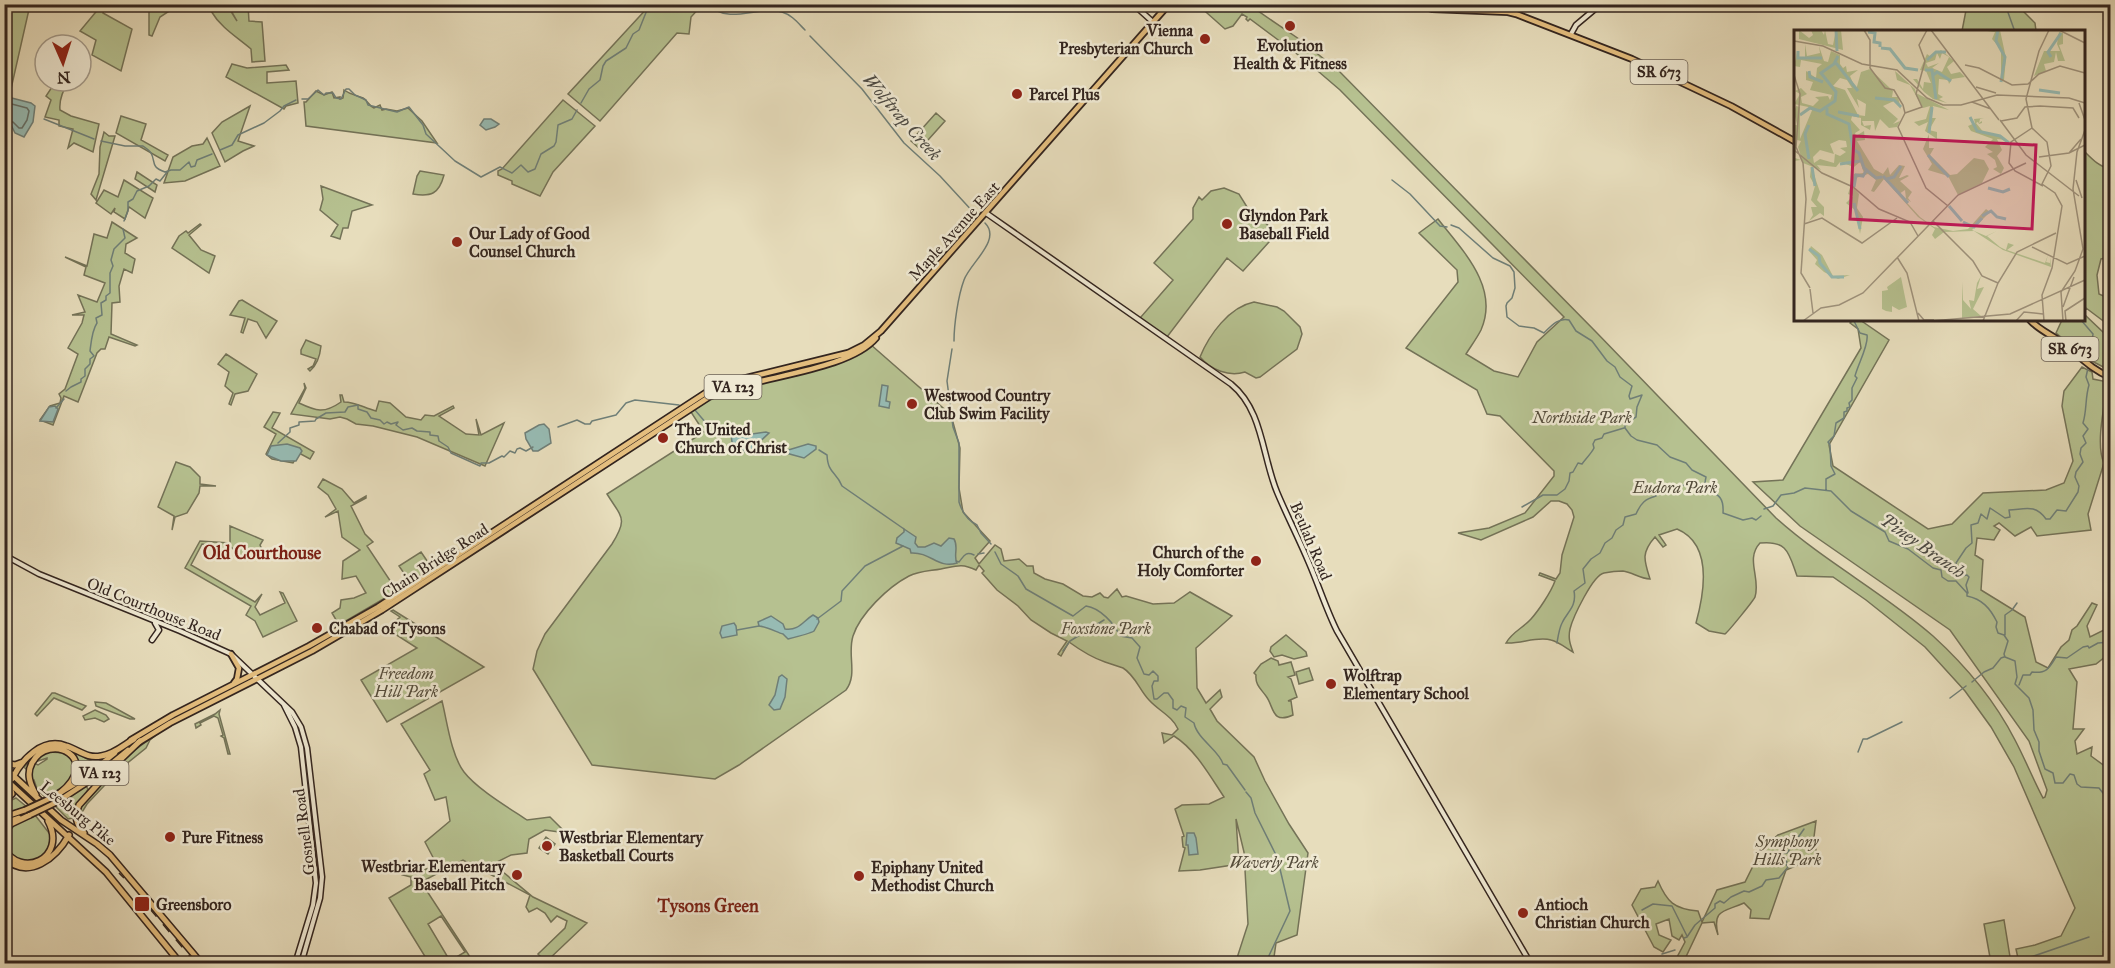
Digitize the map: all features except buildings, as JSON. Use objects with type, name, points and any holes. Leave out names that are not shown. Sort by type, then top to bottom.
[{"type":"highway","points":[[4,765],[18,765],[41,747],[54,743],[66,745],[88,756],[102,756],[137,740]]},
{"type":"highway","points":[[89,838],[77,824],[78,807],[137,740]]},
{"type":"highway","points":[[40,801],[30,784],[29,774],[33,760],[47,750],[66,751],[74,758],[75,778],[60,793]]},
{"type":"highway","points":[[19,790],[13,783],[14,776],[29,757]]},
{"type":"highway","name":"Leesburg Pike","points":[[4,765],[40,801],[117,862],[202,963]]},
{"type":"highway","points":[[4,800],[12,796],[13,792],[6,779]]},
{"type":"highway","name":"Leesburg Pike","points":[[6,779],[106,872],[181,963]]},
{"type":"highway","points":[[4,833],[11,824],[27,812]]},
{"type":"highway","points":[[4,848],[10,856],[21,862],[34,862],[46,856],[54,840],[52,828],[44,814]]},
{"type":"highway","points":[[4,858],[20,867],[38,866],[50,858],[73,828]]},
{"type":"main road","points":[[1133,4],[1154,23]]},
{"type":"main road","name":"Maple Avenue East","points":[[705,393],[734,381],[848,353],[864,345],[880,332],[1169,4]]},
{"type":"main road","name":"SR 673","points":[[1417,4],[1432,9],[1508,12],[1571,34],[1623,54],[1731,106],[1794,141]]},
{"type":"main road","points":[[1571,34],[1576,25],[1601,4]]},
{"type":"main road","name":"Beulah Road","points":[[986,213],[1206,366],[1241,393],[1253,412],[1277,493],[1322,596],[1353,659],[1531,963]]},
{"type":"main road","name":"SR 673","points":[[2031,321],[2091,367],[2110,377]]},
{"type":"main road","name":"Chain Bridge Road","points":[[4,823],[60,793],[173,715],[329,642],[397,601],[709,397],[744,384],[854,356],[868,346],[880,332]]},
{"type":"main road","name":"Chain Bridge Road","points":[[4,817],[57,802],[95,777],[137,740],[378,607],[705,393]]},
{"type":"main road","name":"Old Courthouse Road","points":[[4,555],[39,574],[231,654],[292,712],[301,727],[307,747],[309,768]]},
{"type":"main road","points":[[152,620],[159,630],[152,640]]},
{"type":"main road","points":[[230,687],[237,679],[239,671],[231,654]]},
{"type":"main road","name":"Old Courthouse Road","points":[[283,703],[299,737],[303,768]]},
{"type":"main road","name":"Gosnell Road","points":[[296,963],[313,905],[316,883],[303,768]]},
{"type":"main road","name":"Gosnell Road","points":[[301,963],[318,908],[322,884],[309,768]]},
{"type":"green space","points":[[4,5],[30,5],[11,89],[5,86]]},
{"type":"green space","points":[[174,5],[177,6],[160,17],[152,36],[149,35],[149,7],[175,7]]},
{"type":"green space","points":[[227,5],[237,21],[228,5],[248,5],[249,21],[262,22],[265,61],[252,62],[251,49],[224,27],[211,11]]},
{"type":"green space","points":[[650,5],[702,5],[691,17],[689,34],[677,33],[600,121],[568,94]]},
{"type":"green space","points":[[1198,5],[1245,5],[1255,9],[1299,39],[1339,71],[1776,518],[1814,549],[1914,620],[1957,659],[1998,712],[2015,740],[2043,798],[2047,790],[2029,741],[1950,630],[1800,526],[1753,482],[1783,480],[1861,348],[1858,329],[1850,323],[1852,321],[1861,321],[1889,340],[1829,445],[1833,466],[1928,529],[1952,524],[1983,493],[2046,490],[2064,483],[2073,461],[2062,406],[2064,391],[2082,367],[2092,372],[2093,379],[2108,382],[2100,445],[2104,463],[2088,514],[2091,530],[2037,536],[2031,527],[2015,536],[1999,523],[1994,526],[2000,530],[1994,540],[1977,538],[1975,555],[1983,560],[1981,590],[2025,617],[2036,662],[2048,668],[2092,603],[2097,605],[2087,626],[2090,637],[2110,627],[2110,653],[2096,664],[2069,669],[2077,682],[2073,729],[2084,729],[2075,741],[2077,754],[2092,747],[2091,756],[2106,767],[2110,780],[2110,963],[2092,963],[2089,959],[2074,963],[2019,963],[2016,949],[2061,936],[2075,908],[2014,767],[1991,727],[1965,691],[1925,647],[1833,577],[1797,576],[1789,555],[1782,546],[1760,543],[1756,549],[1753,562],[1755,597],[1725,634],[1709,631],[1696,623],[1703,584],[1701,558],[1696,546],[1688,536],[1677,529],[1659,535],[1666,545],[1663,547],[1655,537],[1647,548],[1645,562],[1650,579],[1621,571],[1604,573],[1594,581],[1570,629],[1573,652],[1557,642],[1546,639],[1506,643],[1531,619],[1551,590],[1555,581],[1539,575],[1540,573],[1556,579],[1560,573],[1562,555],[1574,517],[1567,504],[1551,501],[1533,517],[1481,540],[1458,533],[1489,528],[1525,513],[1554,476],[1554,471],[1500,416],[1487,414],[1477,390],[1406,348],[1458,282],[1457,270],[1419,233],[1438,219],[1476,270],[1486,299],[1486,314],[1481,330],[1466,354],[1494,371],[1518,377],[1537,342],[1564,317],[1340,90],[1305,60],[1250,19],[1248,21],[1247,17],[1242,14],[1233,26],[1225,29]]},
{"type":"green space","points":[[1967,5],[2017,5],[2035,23],[2036,30],[1962,30]]},
{"type":"green space","points":[[100,7],[104,9],[103,13],[132,29],[121,71],[93,56],[96,40],[93,38],[93,33],[80,31]]},
{"type":"green space","points":[[232,64],[247,68],[286,65],[289,70],[267,72],[267,83],[296,81],[298,103],[286,106],[284,109],[226,77]]},
{"type":"green space","points":[[344,90],[363,98],[374,108],[380,105],[382,110],[397,111],[408,108],[422,121],[437,143],[306,126],[304,102],[316,91],[324,95],[332,92],[334,98],[340,97],[340,99],[343,98]]},
{"type":"green space","points":[[48,93],[63,93],[60,110],[71,116],[99,124],[93,152],[74,143],[68,148],[73,129],[59,126],[59,120],[45,117],[51,100],[46,96]]},
{"type":"green space","points":[[563,100],[595,126],[553,172],[540,196],[498,175],[498,171]]},
{"type":"green space","points":[[250,106],[238,141],[254,146],[225,162],[212,133],[222,122]]},
{"type":"green space","points":[[936,113],[945,121],[920,149],[911,141]]},
{"type":"green space","points":[[121,116],[146,124],[141,140],[168,155],[165,161],[116,133]]},
{"type":"green space","points":[[104,132],[109,136],[115,136],[96,200],[91,194],[99,174],[100,147]]},
{"type":"green space","points":[[207,138],[220,166],[185,181],[164,183],[173,157],[192,146],[203,144]]},
{"type":"green space","points":[[2085,152],[2099,164],[2110,168],[2110,257],[2101,259],[2097,275],[2099,294],[2110,299],[2110,326],[2086,308],[2085,310]]},
{"type":"green space","points":[[420,171],[444,175],[440,186],[433,193],[413,194]]},
{"type":"green space","points":[[137,172],[157,185],[155,192],[135,179]]},
{"type":"green space","points":[[124,180],[153,198],[145,218],[129,207],[125,219],[114,212],[115,208],[111,214],[96,203],[104,190],[118,197]]},
{"type":"green space","points":[[321,186],[372,205],[352,211],[348,228],[343,228],[340,239],[331,236],[338,225],[320,210],[323,199]]},
{"type":"green space","points":[[1224,188],[1239,194],[1247,207],[1277,233],[1243,271],[1227,258],[1167,337],[1140,318],[1173,280],[1154,263],[1193,219],[1193,208],[1199,197],[1202,200],[1211,191]]},
{"type":"green space","points":[[112,222],[137,238],[126,244],[125,253],[135,259],[132,273],[124,269],[119,286],[120,302],[112,303],[111,334],[137,345],[109,337],[105,349],[97,353],[78,402],[64,396],[53,425],[40,420],[50,406],[60,403],[59,394],[65,389],[78,354],[68,348],[84,315],[72,315],[85,312],[78,295],[97,302],[105,283],[84,275],[86,267],[65,257],[87,266],[94,234],[107,238]]},
{"type":"green space","points":[[200,224],[189,235],[201,250],[215,256],[209,273],[172,248],[179,236],[186,231],[188,233]]},
{"type":"green space","points":[[242,300],[277,321],[266,338],[257,322],[248,319],[243,333],[241,332],[245,318],[230,315]]},
{"type":"green space","points":[[1254,302],[1277,307],[1300,327],[1302,334],[1297,349],[1256,378],[1245,372],[1227,373],[1209,366],[1200,357],[1214,331],[1236,310]]},
{"type":"green space","points":[[2085,315],[2103,332],[2110,334],[2109,370],[2088,359],[2056,333],[2062,321],[2085,321]]},
{"type":"green space","points":[[306,340],[321,346],[318,360],[310,371],[308,369],[313,366],[316,359],[301,354]]},
{"type":"green space","points":[[870,344],[951,415],[960,448],[959,488],[963,512],[990,541],[975,558],[979,564],[995,545],[1001,549],[1004,561],[1019,559],[1027,566],[1033,566],[1034,573],[1063,584],[1083,596],[1092,597],[1100,593],[1108,598],[1117,589],[1122,597],[1126,596],[1153,604],[1174,603],[1190,592],[1232,616],[1196,648],[1197,688],[1206,703],[1220,690],[1222,697],[1210,709],[1217,721],[1254,757],[1289,824],[1308,853],[1297,935],[1276,943],[1274,957],[1267,957],[1267,963],[1236,961],[1248,924],[1244,852],[1236,819],[1239,864],[1179,871],[1185,848],[1182,837],[1184,836],[1175,809],[1182,805],[1209,804],[1224,797],[1202,764],[1182,741],[1174,736],[1164,743],[1162,733],[1172,735],[1178,729],[1175,724],[1149,700],[1123,668],[1096,658],[1069,642],[1061,656],[1058,654],[1067,641],[1031,620],[1018,606],[997,590],[982,573],[984,571],[979,565],[976,570],[959,566],[917,573],[892,587],[868,610],[853,636],[852,671],[850,684],[846,690],[739,765],[715,779],[592,765],[533,669],[537,651],[545,634],[612,544],[620,529],[621,518],[607,494],[704,432],[689,409],[707,398],[835,362]]},
{"type":"green space","points":[[226,354],[257,374],[248,391],[235,394],[231,405],[229,404],[233,393],[225,386],[229,372],[218,364]]},
{"type":"green space","points":[[304,383],[306,388],[299,403],[320,410],[341,402],[340,395],[342,395],[344,402],[376,411],[379,401],[390,403],[406,417],[421,420],[425,415],[434,416],[453,406],[454,408],[439,416],[466,434],[479,435],[476,419],[481,435],[504,423],[485,466],[417,437],[356,424],[340,417],[330,419],[291,414],[305,388]]},
{"type":"green space","points":[[273,412],[280,413],[272,428],[314,452],[310,459],[299,453],[293,463],[272,459],[266,454],[276,434],[264,427]]},
{"type":"green space","points":[[176,462],[190,467],[200,477],[200,484],[216,486],[200,486],[199,493],[187,513],[175,517],[172,530],[174,516],[158,507]]},
{"type":"green space","points":[[323,479],[342,489],[354,503],[366,496],[351,506],[365,534],[373,542],[367,546],[397,591],[339,625],[332,613],[340,608],[341,600],[366,593],[356,576],[342,579],[343,561],[360,550],[342,537],[338,511],[325,517],[336,509],[328,495],[318,487]]},
{"type":"green space","points":[[230,526],[263,540],[260,545],[265,556],[260,559],[255,549],[241,557],[231,547],[220,555],[217,554],[216,546],[202,544],[191,565],[255,602],[262,594],[255,607],[260,615],[285,603],[280,592],[283,593],[297,621],[263,637],[255,621],[246,615],[251,606],[185,568],[200,541],[230,543]]},
{"type":"green space","points":[[421,552],[432,568],[410,582],[399,566]]},
{"type":"green space","name":"Freedom Hill Park","points":[[393,610],[484,667],[387,722],[361,680],[417,648],[387,629],[400,617],[391,611]]},
{"type":"green space","points":[[1286,635],[1306,652],[1307,656],[1294,659],[1282,655],[1274,657],[1270,651],[1271,647]]},
{"type":"green space","points":[[1271,658],[1278,661],[1279,665],[1291,662],[1295,675],[1288,677],[1291,679],[1297,697],[1288,701],[1291,701],[1293,715],[1281,718],[1277,716],[1257,684],[1254,673],[1261,664]]},
{"type":"green space","points":[[1309,668],[1313,680],[1299,684],[1296,672]]},
{"type":"green space","points":[[52,693],[86,706],[82,710],[54,698],[37,716],[35,714]]},
{"type":"green space","points":[[442,701],[450,738],[464,772],[494,798],[527,820],[550,817],[566,833],[545,830],[529,839],[527,853],[511,855],[497,862],[497,867],[533,897],[587,923],[546,962],[538,954],[565,928],[567,921],[557,916],[551,922],[545,913],[537,908],[529,912],[526,907],[530,895],[463,860],[421,882],[474,963],[429,963],[389,898],[411,885],[411,877],[403,875],[418,867],[421,871],[437,865],[425,842],[450,821],[446,797],[435,800],[424,774],[430,770],[401,724]],"holes":[[[441,916],[465,952],[450,961],[428,924]]]},
{"type":"green space","points":[[95,702],[106,703],[135,719],[96,706]]},
{"type":"green space","points":[[95,710],[109,719],[104,722],[95,718],[85,720],[83,716]]},
{"type":"green space","points":[[220,710],[219,714],[230,754],[221,736],[223,735],[218,718],[214,716],[200,723],[201,725],[196,728],[195,724]]},
{"type":"green space","points":[[160,732],[150,740],[146,748],[120,769],[87,804],[81,814],[80,807],[125,757]]},
{"type":"green space","points":[[58,745],[91,761],[80,772],[73,754],[48,749],[27,770],[24,767],[39,752]]},
{"type":"green space","points":[[48,752],[64,754],[70,757],[75,765],[69,782],[46,798],[32,780],[31,769],[34,763],[38,765],[47,759],[38,761],[40,756]]},
{"type":"green space","points":[[86,786],[88,789],[73,818],[68,819],[55,806]]},
{"type":"green space","points":[[16,798],[27,807],[5,815],[5,803]]},
{"type":"green space","points":[[35,815],[49,833],[52,833],[49,847],[40,858],[34,861],[21,861],[10,855],[8,851],[7,832],[13,825]]},
{"type":"green space","name":"Symphony Hills Park","points":[[1816,821],[1814,837],[1817,857],[1786,870],[1769,919],[1750,918],[1751,910],[1744,903],[1725,910],[1718,916],[1718,935],[1714,922],[1702,923],[1683,963],[1670,963],[1670,959],[1677,957],[1685,942],[1682,935],[1679,940],[1672,936],[1669,919],[1656,924],[1659,935],[1671,940],[1663,952],[1654,947],[1632,905],[1641,889],[1655,887],[1658,881],[1672,903],[1698,911],[1702,922],[1717,890],[1745,882],[1761,850],[1778,835]]},
{"type":"green space","name":"Westbriar Elementary Basketball Courts","points":[[546,837],[555,844],[548,854],[539,848]]},
{"type":"green space","points":[[2004,920],[2011,963],[1991,963],[1984,924]]},
{"type":"water","points":[[4,96],[35,106],[33,122],[24,137],[15,133],[12,127],[5,126]]},
{"type":"water","points":[[484,119],[491,119],[499,124],[486,130],[480,125]]},
{"type":"water","points":[[882,385],[888,386],[886,401],[890,402],[889,408],[879,406]]},
{"type":"water","points":[[55,406],[58,409],[53,422],[40,421],[49,407]]},
{"type":"water","points":[[544,424],[549,429],[551,443],[538,451],[533,451],[525,433]]},
{"type":"water","points":[[714,426],[719,431],[727,430],[745,435],[769,433],[750,451],[745,452],[732,442],[731,434],[716,432]]},
{"type":"water","points":[[287,444],[300,448],[302,451],[296,461],[281,461],[267,455],[271,446]]},
{"type":"water","points":[[808,444],[816,446],[816,449],[804,458],[785,451]]},
{"type":"water","points":[[904,529],[916,537],[915,543],[918,547],[934,543],[941,546],[949,538],[954,539],[957,563],[945,564],[918,553],[911,553],[910,549],[896,543]]},
{"type":"water","points":[[813,615],[818,618],[819,622],[814,631],[788,639],[783,634],[759,626],[758,622],[771,616],[783,624],[785,629],[790,629],[797,627]]},
{"type":"water","points":[[734,623],[737,635],[722,638],[720,633],[722,626]]},
{"type":"water","points":[[782,675],[787,679],[785,697],[780,709],[774,710],[769,705],[775,695],[779,677]]},
{"type":"water","points":[[1187,833],[1194,833],[1198,854],[1189,855],[1188,845],[1186,845]]},
{"type":"waterway","name":"Wolftrap Creek","points":[[581,103],[589,89],[600,80],[606,61],[626,48],[633,34],[639,30],[647,10],[653,4]]},
{"type":"waterway","name":"Wolftrap Creek","points":[[709,4],[725,14],[763,11],[786,13],[805,30]]},
{"type":"waterway","points":[[2005,4],[2014,30]]},
{"type":"waterway","name":"Wolftrap Creek","points":[[810,36],[862,89],[904,143],[940,176],[975,214]]},
{"type":"waterway","name":"Wolftrap Creek","points":[[302,99],[308,99],[318,90],[324,95],[333,93],[336,98],[341,99],[346,89],[349,89],[366,100],[368,105],[397,112],[409,107],[423,125],[426,134],[455,161],[481,177],[500,167],[512,173],[521,165],[528,172],[535,169],[541,154],[554,146],[558,125],[572,119],[577,110]]},
{"type":"waterway","name":"Wolftrap Creek","points":[[220,150],[232,145],[238,135],[264,123],[284,106],[296,100]]},
{"type":"waterway","name":"Wolftrap Creek","points":[[44,119],[94,139]]},
{"type":"waterway","name":"Wolftrap Creek","points":[[101,141],[125,146],[143,146],[151,153],[155,166],[165,172],[180,170],[189,162],[191,167],[195,166],[197,160],[212,154]]},
{"type":"waterway","points":[[124,221],[128,211],[128,202],[133,199],[137,191],[149,186],[156,179],[160,181],[168,171]]},
{"type":"waterway","name":"Piney Branch","points":[[1392,180],[1410,194],[1440,226],[1447,227]]},
{"type":"waterway","name":"Wolftrap Creek","points":[[954,341],[957,311],[964,280],[990,237],[985,223]]},
{"type":"waterway","name":"Piney Branch","points":[[1451,225],[1459,228],[1493,258],[1510,266],[1514,272],[1515,288],[1506,306],[1507,317],[1519,326],[1534,328],[1544,333],[1559,321],[1569,320],[1576,331],[1592,341],[1607,361],[1615,367],[1620,377],[1632,386],[1630,399],[1642,395],[1636,417],[1625,424],[1631,436],[1637,440],[1657,445],[1670,457],[1686,463],[1692,470],[1706,477],[1706,489],[1720,498],[1723,513],[1743,520],[1752,518],[1756,520],[1761,516]]},
{"type":"waterway","points":[[66,391],[81,382],[85,376],[85,369],[94,356],[90,351],[97,323],[96,318],[102,315],[101,303],[110,293],[110,273],[113,266],[111,260],[114,249],[125,238],[123,229]]},
{"type":"waterway","points":[[1826,490],[1826,479],[1835,474],[1831,466],[1828,442],[1834,436],[1836,423],[1844,418],[1844,412],[1850,407],[1852,388],[1857,378],[1855,376],[1867,339],[1867,335],[1860,333],[1854,321]]},
{"type":"waterway","points":[[2082,321],[2093,334],[2089,361]]},
{"type":"waterway","name":"Wolftrap Creek","points":[[952,349],[947,381],[953,427],[959,443],[959,502],[965,515],[977,525],[991,544]]},
{"type":"waterway","points":[[1968,593],[1966,585],[1969,577],[1962,576],[1958,572],[1956,563],[1972,543],[1971,525],[1978,523],[1981,514],[1987,519],[1990,508],[2005,518],[2010,517],[2009,510],[2030,508],[2038,511],[2046,519],[2050,519],[2057,510],[2066,511],[2078,492],[2079,486],[2075,477],[2083,462],[2080,454],[2081,448],[2086,443],[2083,436],[2088,429],[2083,423],[2089,385],[2086,377],[2088,368]]},
{"type":"waterway","points":[[56,408],[64,399]]},
{"type":"waterway","points":[[558,427],[577,420],[590,424],[592,421],[616,415],[626,403],[635,400],[679,405]]},
{"type":"waterway","points":[[278,443],[290,432],[290,428],[299,425],[299,422],[315,421],[326,413],[345,412],[348,407],[358,405],[358,409],[367,412],[371,418],[380,420],[384,424],[398,422],[396,425],[403,430],[412,428],[417,431],[430,432],[430,435],[438,436],[439,441],[448,447],[451,453],[480,466],[481,463],[489,463],[504,457],[510,451],[515,453],[517,449],[526,451],[533,447]]},
{"type":"waterway","points":[[695,410],[706,423],[714,426]]},
{"type":"waterway","points":[[1522,507],[1543,495],[1557,495],[1565,489],[1570,473],[1578,463],[1582,464],[1594,448],[1595,440],[1602,438],[1604,434],[1624,428]]},
{"type":"waterway","points":[[819,450],[827,455],[829,466],[842,486],[904,529]]},
{"type":"waterway","points":[[757,452],[762,455],[785,452]]},
{"type":"waterway","points":[[1557,643],[1561,625],[1573,605],[1574,591],[1585,583],[1583,569],[1600,553],[1605,543],[1623,525],[1625,517],[1636,514],[1644,502],[1656,496],[1658,485],[1672,491],[1675,486],[1684,485],[1693,489],[1703,486]]},
{"type":"waterway","name":"Piney Branch","points":[[1764,509],[1773,506],[1781,495],[1805,488],[1831,491],[1851,511],[1885,532],[1889,541],[1908,549],[1933,568],[1941,570],[1942,577],[1948,581],[1956,581],[1967,596],[1985,605],[1997,622],[1998,633],[2004,635],[2008,641],[2004,654],[2005,657],[2015,661],[2017,677],[2015,684],[2029,698],[2033,710],[2034,730],[2045,769],[2053,773],[2055,783],[2063,783],[2070,774],[2074,775],[2077,784],[2081,787],[2099,788],[2110,802]]},
{"type":"waterway","points":[[817,619],[841,601],[842,591],[865,566],[903,546]]},
{"type":"waterway","name":"Wolftrap Creek","points":[[995,552],[1001,564],[1018,576],[1026,589],[1073,616],[1086,606],[1091,607],[1110,621],[1120,636],[1132,638],[1140,647],[1137,658],[1144,674],[1149,675],[1153,671],[1158,676],[1158,681],[1154,681],[1152,686],[1154,699],[1168,693],[1173,700],[1173,708],[1177,710],[1181,706],[1186,708],[1185,717],[1194,723],[1199,734],[1218,754],[1223,764],[1227,765],[1245,790]]},
{"type":"waterway","points":[[978,554],[984,553]]},
{"type":"waterway","points":[[956,561],[959,562],[967,554],[974,555]]},
{"type":"waterway","points":[[2005,635],[2005,615],[2017,603]]},
{"type":"waterway","points":[[1063,651],[1070,641],[1104,620]]},
{"type":"waterway","points":[[737,630],[759,626]]},
{"type":"waterway","points":[[2019,685],[2023,675],[2045,671],[2056,657],[2067,658],[2083,647],[2088,646],[2089,648],[2098,643],[2110,642]]},
{"type":"waterway","points":[[1972,682],[1993,668],[2004,657]]},
{"type":"waterway","points":[[1950,698],[1966,686]]},
{"type":"waterway","points":[[1858,752],[1863,739],[1902,722]]},
{"type":"waterway","name":"Wolftrap Creek","points":[[1246,792],[1251,798],[1255,813],[1279,865]]},
{"type":"waterway","points":[[1684,938],[1715,908],[1715,904],[1720,901],[1724,903],[1744,891],[1749,892],[1762,886],[1766,880],[1779,878],[1788,867],[1782,856],[1787,853],[1804,829]]},
{"type":"waterway","name":"Wolftrap Creek","points":[[1265,964],[1290,911],[1280,869]]},
{"type":"waterway","points":[[1642,910],[1653,904],[1672,906],[1687,936]]},
{"type":"waterway","points":[[2103,932],[2110,928]]},
{"type":"waterway","points":[[2019,964],[2025,959],[2089,937]]},
{"type":"waterway","points":[[1662,954],[1675,950]]},
{"type":"railway","points":[[119,873],[124,878]]},
{"type":"railway","points":[[150,909],[194,961]]},
{"type":"place","name":"Evolution Health & Fitness","points":[[1290,26]]},
{"type":"place","name":"Vienna Presbyterian Church","points":[[1205,39]]},
{"type":"place","name":"Parcel Plus","points":[[1017,94]]},
{"type":"place","name":"Glyndon Park Baseball Field","points":[[1227,224]]},
{"type":"place","name":"Our Lady of Good Counsel Church","points":[[457,242]]},
{"type":"place","name":"Westwood Country Club Swim Facility","points":[[912,404]]},
{"type":"place","name":"The United Church of Christ","points":[[663,438]]},
{"type":"place","name":"Church of the Holy Comforter","points":[[1256,561]]},
{"type":"place","name":"Chabad of Tysons","points":[[317,628]]},
{"type":"place","name":"Wolftrap Elementary School","points":[[1331,684]]},
{"type":"place","name":"Pure Fitness","points":[[170,837]]},
{"type":"place","name":"Westbriar Elementary Basketball Courts","points":[[547,846]]},
{"type":"place","name":"Westbriar Elementary Baseball Pitch","points":[[517,875]]},
{"type":"place","name":"Epiphany United Methodist Church","points":[[859,876]]},
{"type":"place","name":"Greensboro","points":[[142,904]]},
{"type":"place","name":"Antioch Christian Church","points":[[1523,913]]},
{"type":"district","name":"Old Courthouse","points":[[262,553]]},
{"type":"district","name":"Tysons Green","points":[[708,906]]},
{"type":"park label","name":"Northside Park","points":[[1582,417]]},
{"type":"park label","name":"Eudora Park","points":[[1675,487]]},
{"type":"park label","name":"Foxstone Park","points":[[1106,628]]},
{"type":"park label","name":"Waverly Park","points":[[1274,862]]}]
